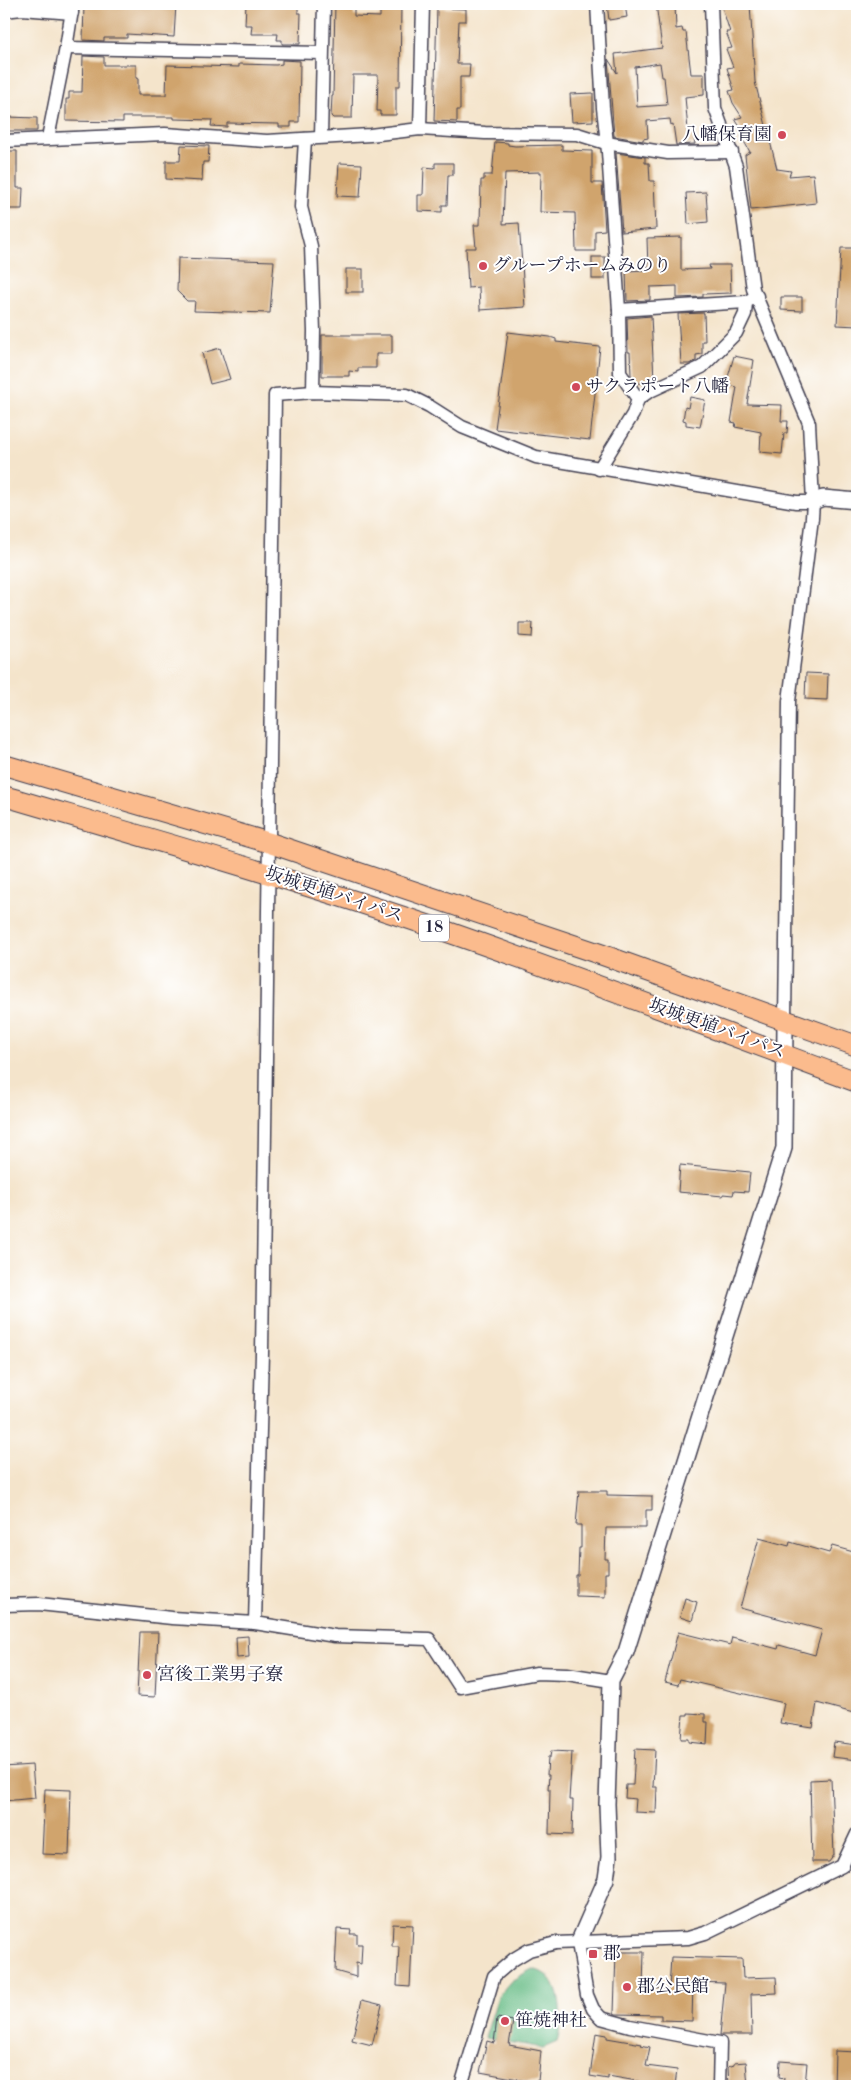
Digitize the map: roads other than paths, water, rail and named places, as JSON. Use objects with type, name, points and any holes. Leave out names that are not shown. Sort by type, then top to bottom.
[{"type":"highway","name":"坂城更埴バイパス","points":[[4,765],[270,843],[604,955],[857,1046]]},
{"type":"highway","name":"坂城更埴バイパス","points":[[4,796],[268,874],[444,931],[785,1054],[857,1082]]},
{"type":"street","points":[[321,137],[324,4]]},
{"type":"street","points":[[420,129],[423,4]]},
{"type":"street","points":[[598,4],[606,143],[619,310],[620,373],[638,399]]},
{"type":"street","points":[[599,469],[633,414],[638,399],[648,392],[702,367],[736,333],[752,299],[753,289],[736,166],[715,108],[711,4]]},
{"type":"street","points":[[4,11],[72,8],[48,138]]},
{"type":"street","points":[[66,48],[322,53]]},
{"type":"street","points":[[4,141],[165,134],[267,141],[420,129],[485,133],[577,134],[606,143],[668,153],[732,152]]},
{"type":"street","points":[[305,139],[301,207],[311,246],[314,331],[313,392]]},
{"type":"street","points":[[619,310],[752,299]]},
{"type":"street","points":[[719,2086],[720,2044],[630,2026],[601,2018],[593,2009],[587,1994],[578,1943],[606,1879],[609,1857],[607,1804],[611,1681],[626,1652],[784,1148],[789,701],[813,502],[809,423],[752,299]]},
{"type":"street","points":[[256,1623],[270,843],[275,395],[313,392],[407,395],[429,406],[462,427],[536,457],[796,502],[813,502],[823,498],[857,501]]},
{"type":"street","points":[[4,1605],[39,1604],[172,1618],[256,1623],[336,1636],[428,1639],[460,1687],[537,1673],[567,1674],[611,1681]]},
{"type":"street","points":[[461,2086],[494,1976],[504,1966],[529,1950],[556,1943],[688,1938],[705,1933],[842,1866],[856,1842]]},
{"type":"place","name":"八幡保育園","points":[[782,135]]},
{"type":"place","name":"グループホームみのり","points":[[483,266]]},
{"type":"place","name":"サクラポート八幡","points":[[576,387]]},
{"type":"place","name":"宮後工業男子寮","points":[[147,1675]]},
{"type":"place","name":"郡","points":[[593,1954]]},
{"type":"place","name":"郡公民館","points":[[627,1987]]},
{"type":"place","name":"笹焼神社","points":[[505,2021]]}]
